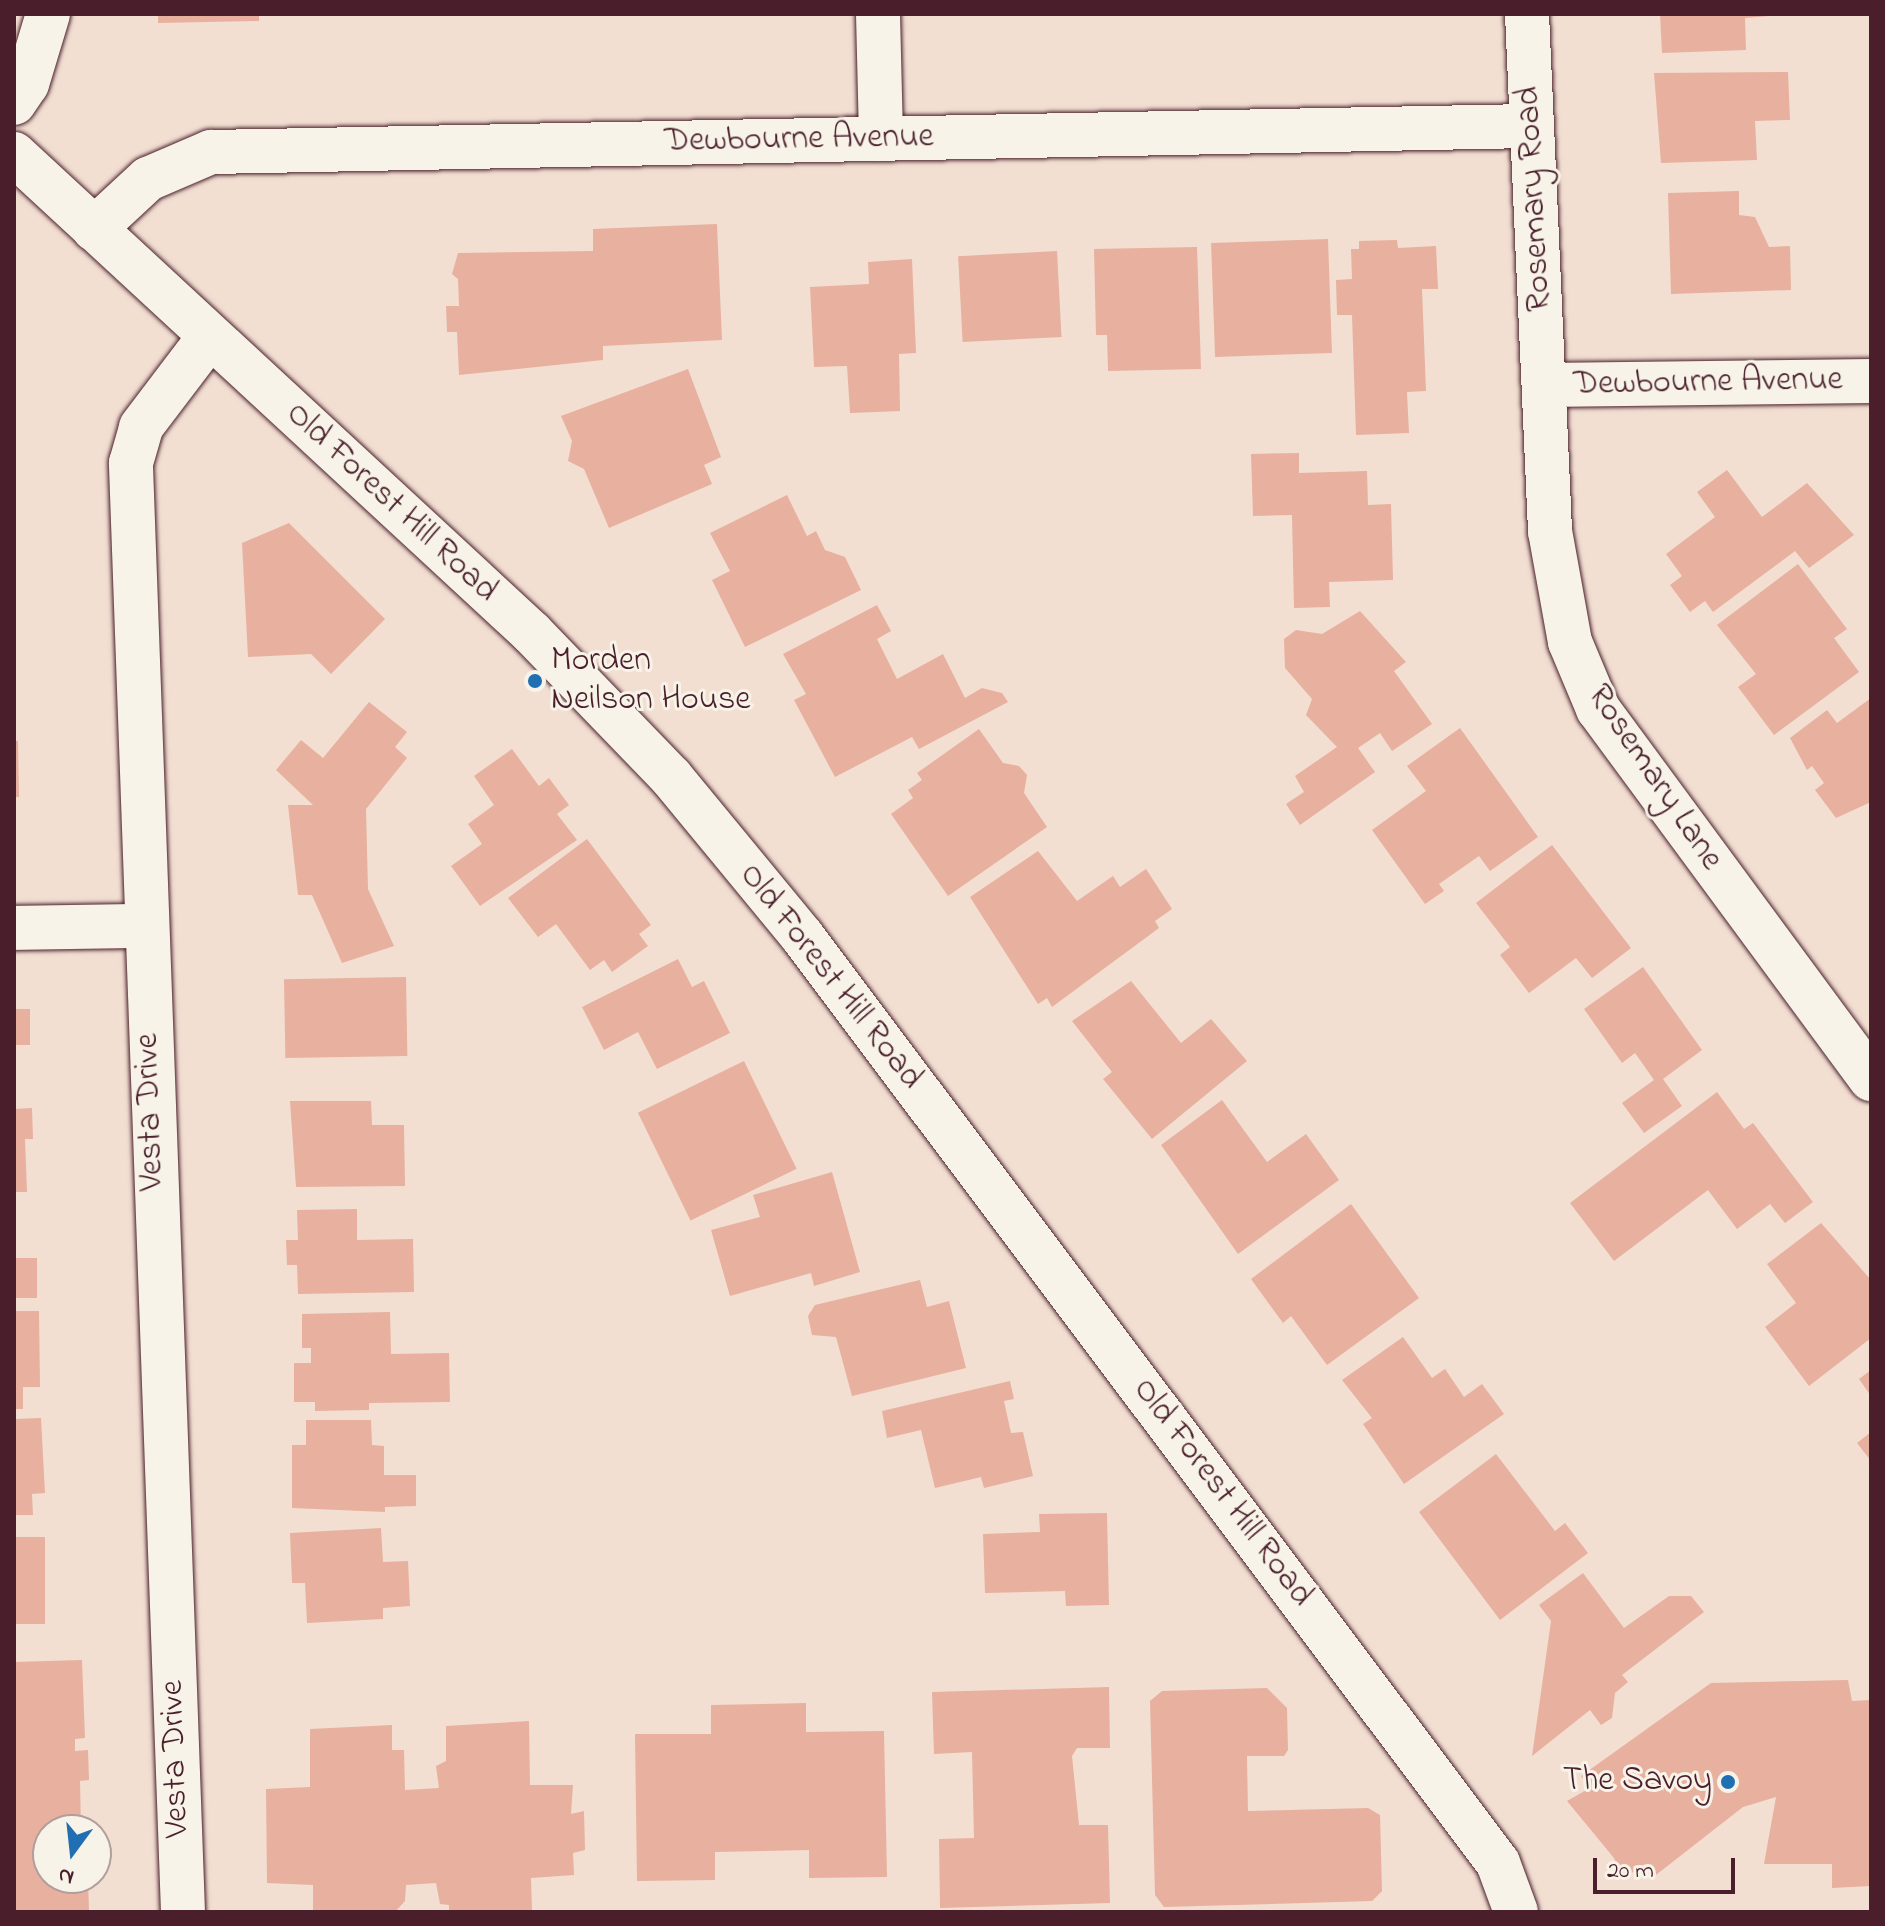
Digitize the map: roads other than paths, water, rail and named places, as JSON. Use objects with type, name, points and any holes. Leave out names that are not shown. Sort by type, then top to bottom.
[{"type":"street","points":[[14,103],[27,84],[48,14]]},
{"type":"street","points":[[878,14],[881,139]]},
{"type":"street","name":"Rosemary Road","points":[[1527,14],[1530,126],[1545,385]]},
{"type":"street","name":"Dewbourne Avenue","points":[[94,229],[148,179],[211,152],[1530,126]]},
{"type":"street","name":"Old Forest Hill Road","points":[[14,154],[532,633],[681,789],[812,948],[1498,1863],[1516,1912]]},
{"type":"street","name":"Vesta Drive","points":[[183,1912],[144,926],[131,463],[141,427],[210,336]]},
{"type":"street","name":"Dewbourne Avenue","points":[[1545,385],[1871,381]]},
{"type":"street","name":"Rosemary Lane","points":[[1545,385],[1550,531],[1570,642],[1598,709],[1871,1079]]},
{"type":"street","points":[[14,928],[144,926]]},
{"type":"place","name":"Morden Neilson House","points":[[535,681]]},
{"type":"place","name":"The Savoy","points":[[1728,1782]]}]
